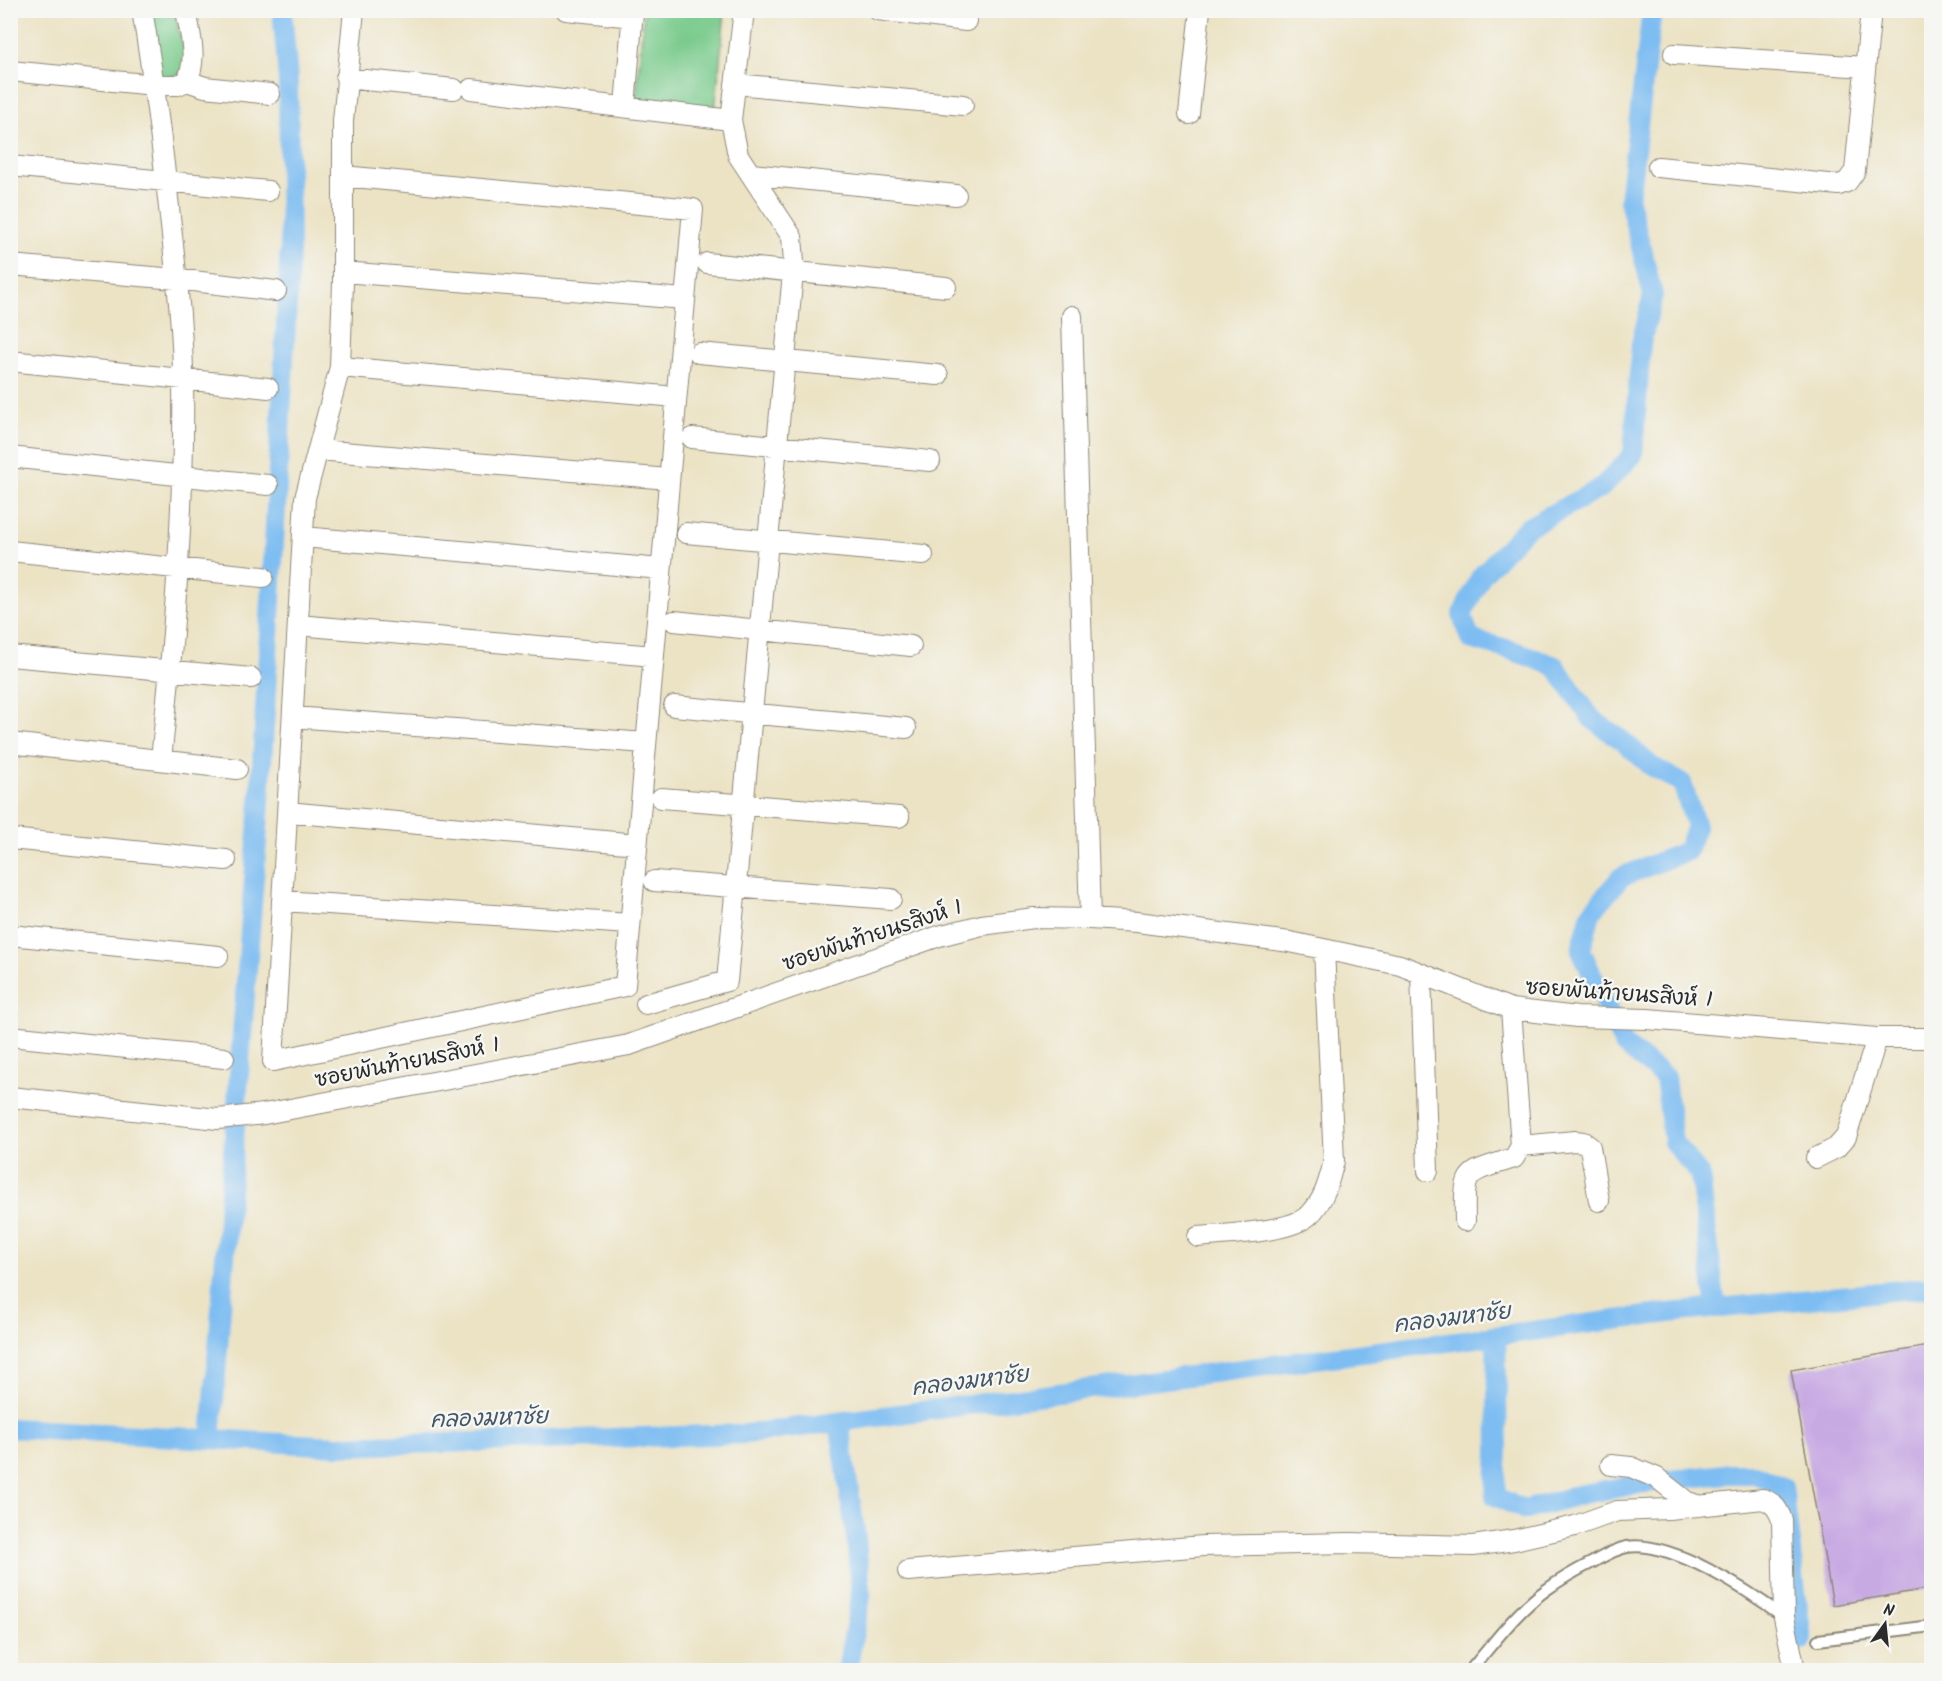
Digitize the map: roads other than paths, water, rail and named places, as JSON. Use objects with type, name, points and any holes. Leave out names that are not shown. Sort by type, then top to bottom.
[{"type":"street","points":[[142,10],[166,181],[183,378],[183,474],[178,568],[161,760]]},
{"type":"street","points":[[10,70],[154,85],[178,85],[187,81],[193,57],[186,10]]},
{"type":"street","points":[[343,176],[693,209],[625,986],[273,1061],[305,498],[340,367],[343,272],[343,176],[343,121],[354,10]]},
{"type":"street","points":[[566,10],[633,14],[625,106]]},
{"type":"street","points":[[646,1004],[727,981],[794,272],[792,237],[738,154],[731,120],[744,10]]},
{"type":"street","points":[[878,10],[966,21]]},
{"type":"street","points":[[1189,114],[1200,10]]},
{"type":"street","points":[[1658,167],[1839,184],[1847,182],[1855,171],[1870,10]]},
{"type":"street","points":[[1674,54],[1865,67]]},
{"type":"street","points":[[346,78],[625,106],[731,120]]},
{"type":"street","points":[[187,81],[205,87],[270,94]]},
{"type":"street","points":[[735,84],[963,105]]},
{"type":"street","points":[[10,166],[268,191]]},
{"type":"street","points":[[751,174],[956,195]]},
{"type":"street","points":[[707,263],[946,287]]},
{"type":"street","points":[[10,265],[176,279],[276,291]]},
{"type":"street","points":[[343,272],[685,299]]},
{"type":"street","points":[[1072,316],[1090,919]]},
{"type":"street","points":[[699,353],[938,375]]},
{"type":"street","points":[[10,361],[268,388]]},
{"type":"street","points":[[340,367],[676,397]]},
{"type":"street","points":[[692,438],[930,461]]},
{"type":"street","points":[[318,450],[669,479]]},
{"type":"street","points":[[10,457],[268,485]]},
{"type":"street","points":[[686,533],[923,555]]},
{"type":"street","points":[[303,537],[661,569]]},
{"type":"street","points":[[10,551],[263,577]]},
{"type":"street","points":[[674,621],[911,646]]},
{"type":"street","points":[[298,625],[654,656]]},
{"type":"street","points":[[10,656],[251,678]]},
{"type":"street","points":[[674,706],[906,728]]},
{"type":"street","points":[[293,717],[646,743]]},
{"type":"street","points":[[10,743],[237,769]]},
{"type":"street","points":[[661,798],[899,817]]},
{"type":"street","points":[[287,812],[637,844]]},
{"type":"street","points":[[10,839],[226,860]]},
{"type":"street","points":[[654,881],[891,899]]},
{"type":"street","points":[[282,901],[630,924]]},
{"type":"street","name":"ซอยพันท้ายนรสิงห์ 1","points":[[10,1097],[218,1119],[264,1113],[629,1045],[939,936],[982,925],[1034,918],[1137,922],[1290,942],[1400,965],[1511,1009],[1577,1017],[1647,1019],[1877,1038],[1932,1038]]},
{"type":"street","points":[[10,936],[218,956]]},
{"type":"street","points":[[1198,1237],[1280,1228],[1308,1216],[1326,1191],[1334,1161],[1324,949]]},
{"type":"street","points":[[1421,974],[1428,1171]]},
{"type":"street","points":[[1465,1221],[1464,1186],[1467,1177],[1477,1170],[1514,1158],[1521,1146],[1511,1009]]},
{"type":"street","points":[[10,1036],[224,1058]]},
{"type":"street","points":[[1816,1158],[1836,1148],[1846,1137],[1877,1038]]},
{"type":"street","points":[[1521,1146],[1583,1142],[1590,1147],[1599,1201]]},
{"type":"street","points":[[1611,1465],[1631,1467],[1657,1478],[1686,1501],[1699,1506]]},
{"type":"street","points":[[908,1571],[1203,1546],[1350,1543],[1473,1546],[1514,1540],[1575,1526],[1617,1511],[1763,1499],[1771,1502],[1778,1509],[1782,1520],[1784,1617],[1794,1671]]},
{"type":"lane","points":[[1473,1667],[1515,1618],[1544,1591],[1568,1574],[1627,1547],[1645,1547],[1661,1551],[1712,1571],[1757,1597],[1784,1617]]},
{"type":"lane","points":[[1818,1640],[1932,1626]]},
{"type":"waterway","points":[[211,1439],[260,801],[290,249],[288,78],[282,10]]},
{"type":"waterway","points":[[1652,10],[1629,200],[1653,295],[1641,344],[1633,455],[1601,488],[1526,528],[1481,576],[1462,615],[1470,639],[1514,651],[1555,666],[1592,719],[1623,741],[1651,766],[1682,783],[1696,826],[1687,851],[1621,877],[1591,913],[1581,950],[1624,1045],[1665,1077],[1673,1142],[1700,1175],[1716,1309]]},
{"type":"waterway","name":"คลองมหาชัย","points":[[10,1428],[337,1446],[746,1434],[1669,1313],[1932,1287]]},
{"type":"waterway","points":[[1496,1336],[1498,1453],[1495,1496],[1525,1510],[1582,1494],[1645,1483],[1725,1474],[1755,1474],[1783,1487],[1802,1641]]},
{"type":"waterway","points":[[839,1422],[856,1538],[861,1595],[847,1670]]}]
